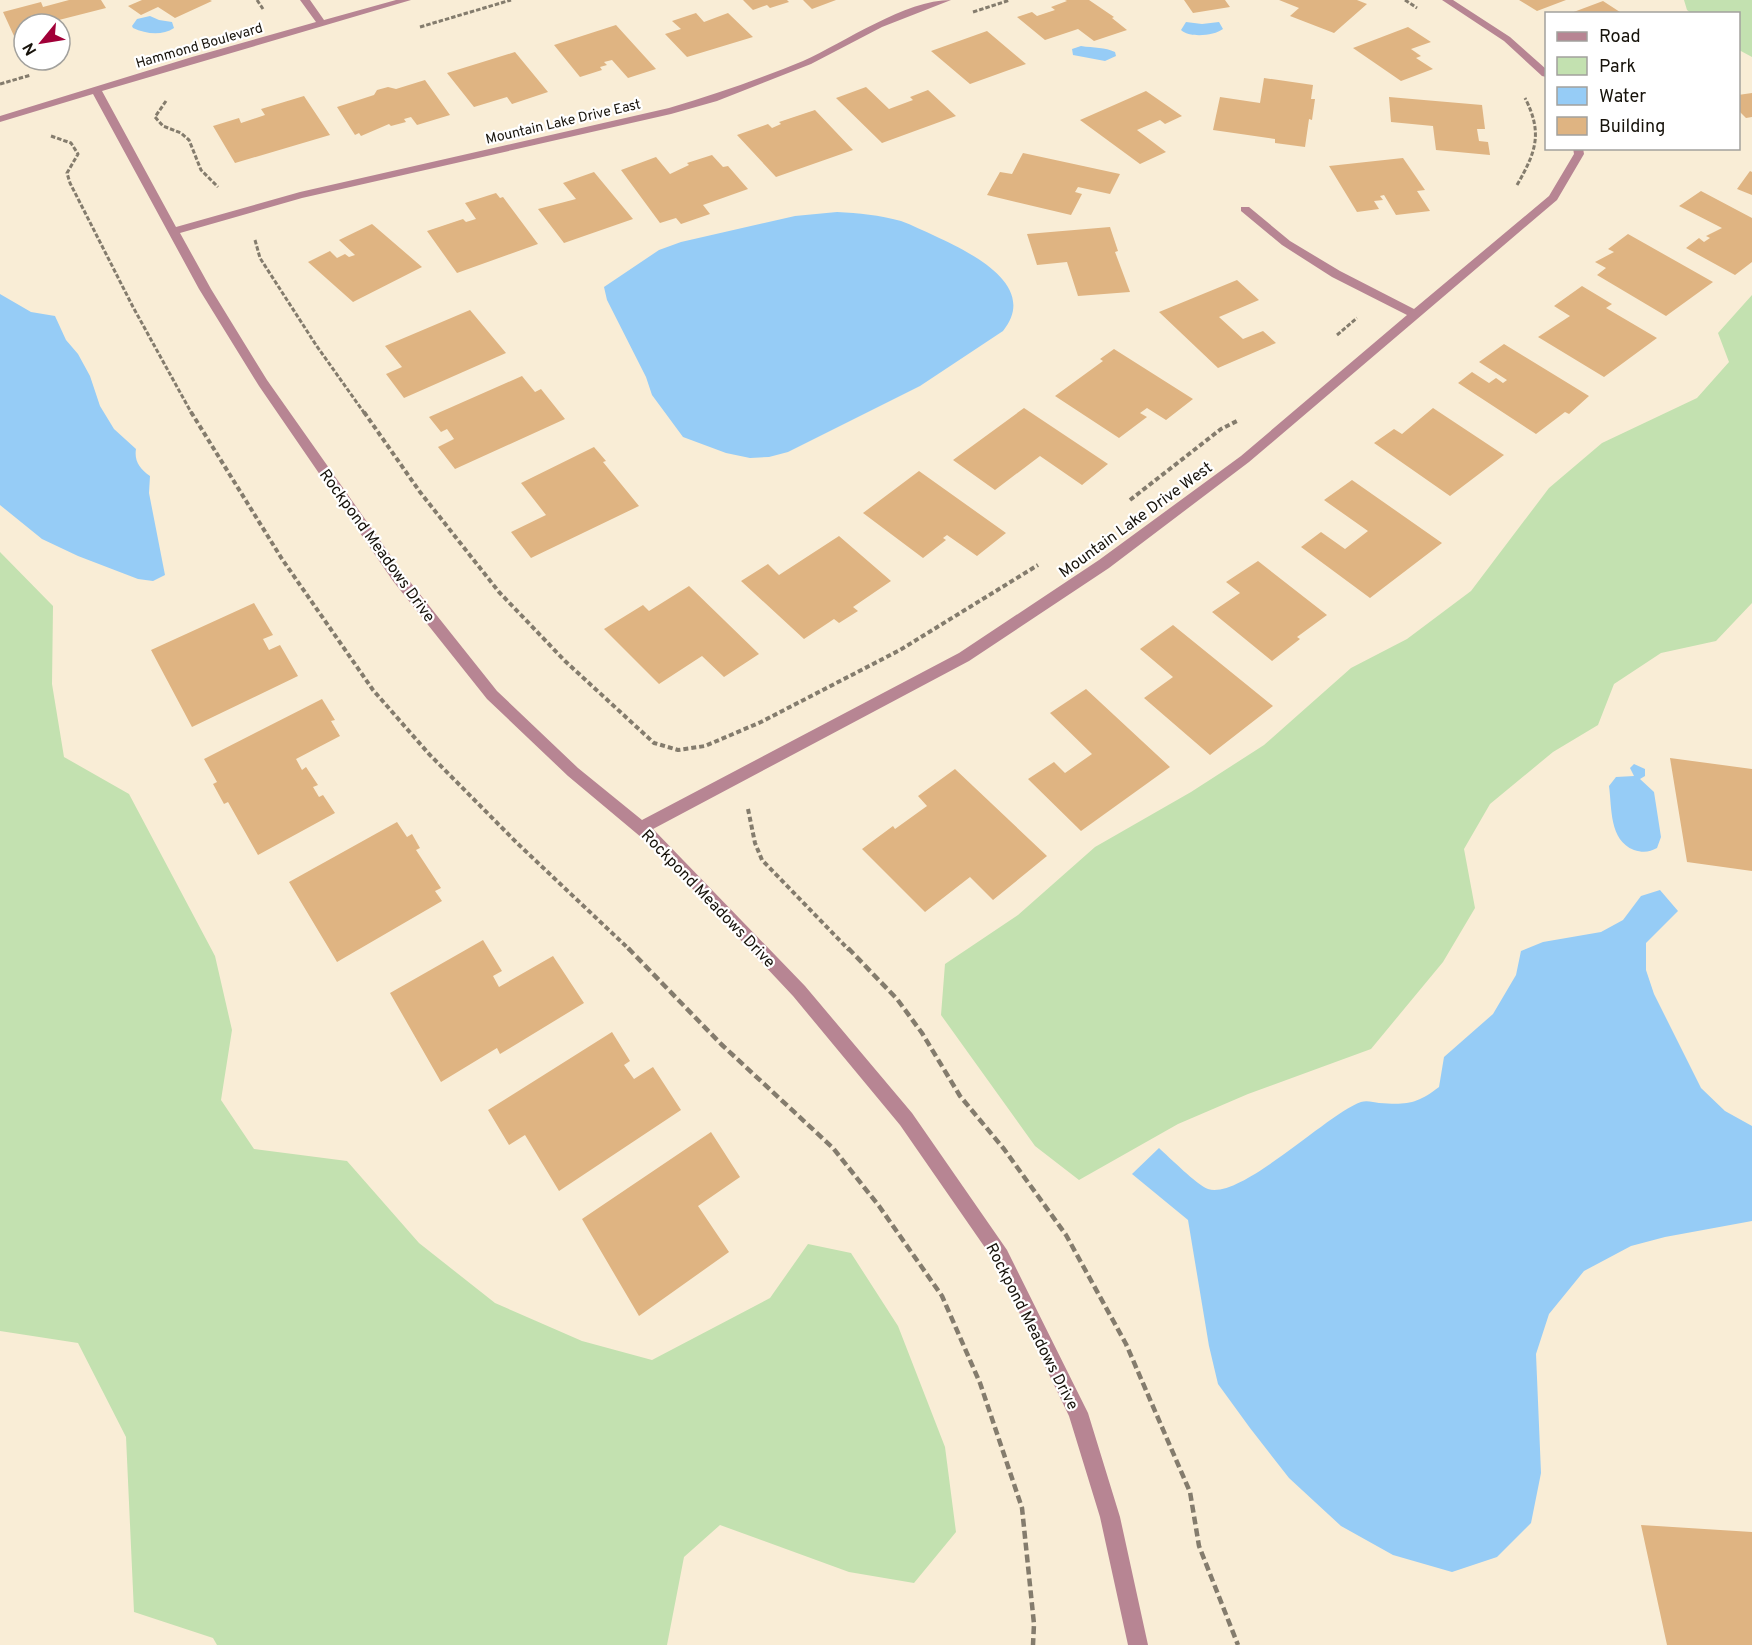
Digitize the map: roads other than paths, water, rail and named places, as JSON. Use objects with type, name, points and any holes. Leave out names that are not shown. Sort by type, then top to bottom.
[{"type":"street","points":[[305,0],[322,24]]},
{"type":"street","name":"Hammond Boulevard","points":[[0,118],[406,0]]},
{"type":"street","name":"Mountain Lake Drive East","points":[[174,231],[300,195],[671,111],[713,99],[808,63],[879,25],[946,0]]},
{"type":"street","points":[[1448,0],[1507,39],[1545,73]]},
{"type":"street","name":"Rockpond Meadows Drive","points":[[96,90],[205,289],[263,383],[398,577],[492,695],[573,772],[659,843],[799,991],[906,1119],[1001,1256],[1078,1413],[1110,1518],[1138,1645]]},
{"type":"street","name":"Mountain Lake Drive West","points":[[642,828],[964,657],[1104,564],[1245,459],[1552,198],[1579,153],[1578,150]]},
{"type":"street","points":[[1245,210],[1286,243],[1336,274],[1414,314]]},
{"type":"water","points":[[150,16],[172,22],[174,28],[154,33],[133,28],[137,19]]},
{"type":"water","points":[[1186,22],[1202,24],[1219,22],[1223,29],[1208,35],[1195,35],[1181,30]]},
{"type":"water","points":[[1081,46],[1107,49],[1115,52],[1116,56],[1105,61],[1073,55],[1072,49]]},
{"type":"water","points":[[837,212],[901,221],[981,261],[996,272],[1007,285],[1013,299],[1012,314],[1003,331],[920,386],[788,452],[769,457],[750,458],[726,453],[683,437],[652,395],[646,377],[607,300],[604,287],[659,250],[681,242],[795,216]]},
{"type":"water","points":[[0,294],[31,312],[55,316],[66,340],[78,354],[90,376],[100,406],[114,429],[136,449],[138,464],[150,476],[149,493],[165,575],[153,581],[138,579],[78,556],[42,539],[0,505]]},
{"type":"water","points":[[1634,764],[1645,769],[1645,776],[1640,779],[1654,792],[1661,837],[1657,848],[1646,852],[1634,850],[1626,845],[1620,839],[1613,822],[1609,786],[1616,777],[1634,776],[1630,768]]},
{"type":"water","points":[[1660,890],[1678,911],[1646,943],[1646,970],[1654,994],[1701,1088],[1725,1111],[1752,1126],[1752,1221],[1665,1237],[1631,1246],[1584,1271],[1549,1314],[1536,1354],[1541,1473],[1531,1523],[1497,1557],[1452,1572],[1393,1555],[1341,1526],[1289,1478],[1218,1384],[1209,1346],[1188,1220],[1132,1174],[1159,1148],[1203,1186],[1208,1189],[1223,1189],[1241,1182],[1262,1169],[1327,1122],[1361,1102],[1404,1103],[1424,1097],[1439,1087],[1444,1057],[1493,1014],[1516,975],[1521,951],[1543,942],[1601,932],[1623,920],[1641,896]]}]
